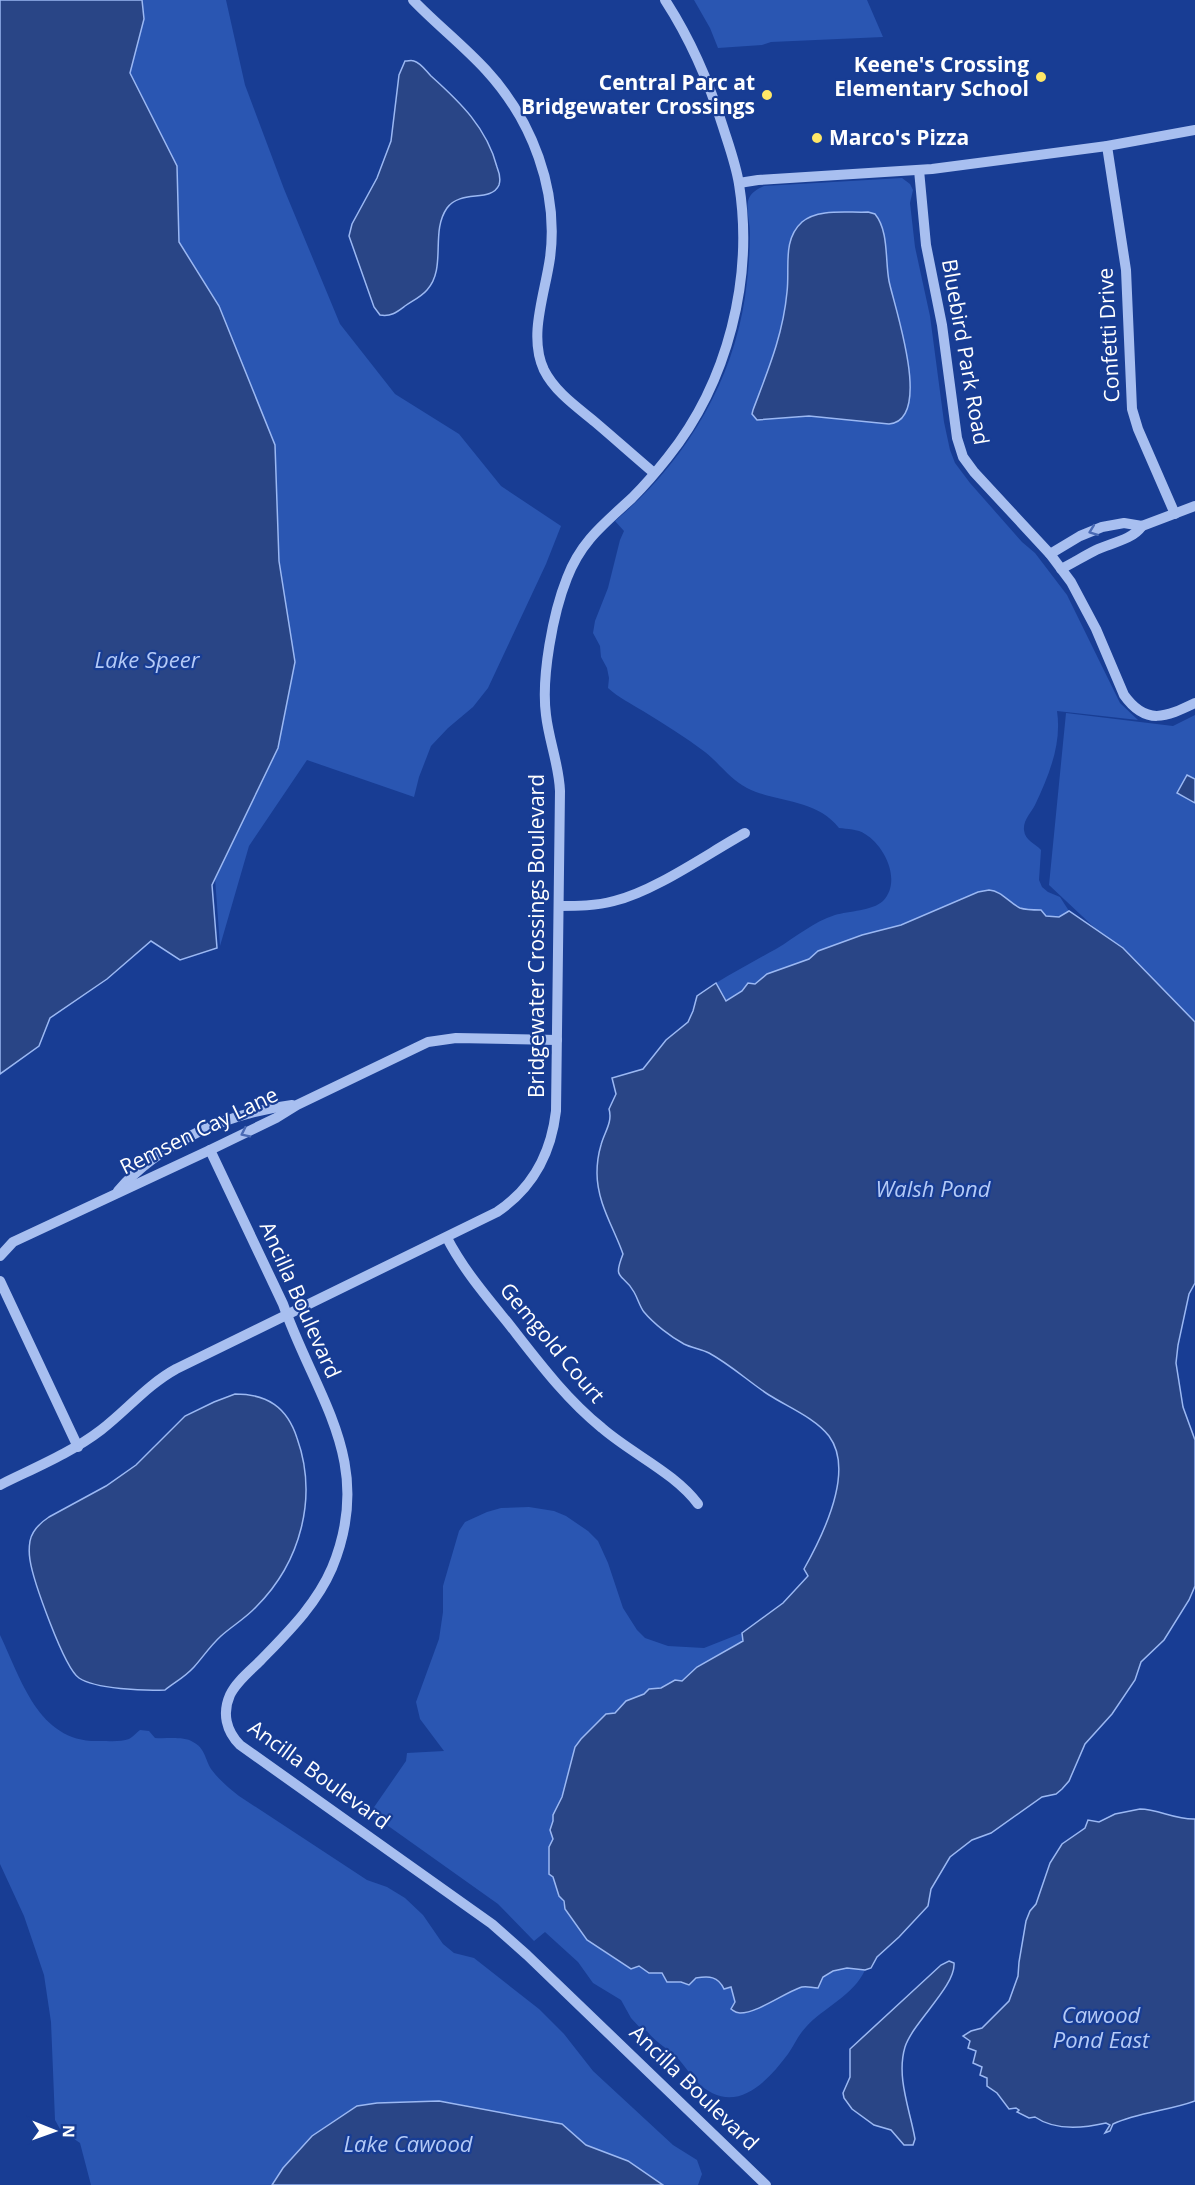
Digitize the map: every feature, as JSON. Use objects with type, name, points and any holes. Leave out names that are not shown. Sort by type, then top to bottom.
[{"type":"street","points":[[413,0],[497,83],[522,120],[540,162],[551,207],[552,237],[538,333],[540,357],[544,369],[550,380],[568,400],[654,473]]},
{"type":"street","name":"Bridgewater Crossings Boulevard","points":[[0,1485],[78,1447],[114,1420],[165,1374],[447,1238],[508,1205],[526,1187],[542,1163],[552,1137],[555,1118],[560,781],[548,726],[544,691],[546,668],[559,606],[572,565],[586,543],[654,473],[677,445],[695,416],[717,371],[728,341],[741,274],[742,226],[739,183],[731,152],[706,78],[689,41],[665,0]]},
{"type":"street","points":[[739,183],[919,170],[1107,146],[1195,130]]},
{"type":"street","name":"Confetti Drive","points":[[1107,146],[1125,264],[1132,409],[1137,429],[1175,514]]},
{"type":"street","name":"Bluebird Park Road","points":[[919,170],[926,245],[941,316],[963,457],[1061,569],[1089,613],[1129,702],[1143,713],[1158,717],[1174,713],[1195,703]]},
{"type":"street","points":[[1050,554],[1080,536],[1102,527],[1124,523],[1142,526],[1195,506]]},
{"type":"street","points":[[1061,569],[1096,550],[1128,538],[1139,531],[1142,526]]},
{"type":"street","points":[[559,906],[596,905],[625,898],[745,833]]},
{"type":"street","name":"Remsen Cay Lane","points":[[0,1256],[13,1242],[210,1150],[276,1118],[297,1105],[436,1040],[456,1038],[557,1040]]},
{"type":"street","name":"Remsen Cay Lane","points":[[118,1191],[147,1164],[201,1132],[245,1115],[297,1105]]},
{"type":"street","name":"Ancilla Boulevard","points":[[210,1150],[283,1304],[291,1330],[331,1414],[340,1438],[347,1480],[341,1541],[332,1568],[311,1605],[293,1627],[237,1684],[229,1696],[226,1712],[230,1733],[240,1745],[500,1931],[766,2185]]},
{"type":"street","name":"Gemgold Court","points":[[447,1238],[461,1263],[565,1393],[602,1428],[685,1489],[698,1504]]},
{"type":"street","points":[[0,1281],[78,1447]]},
{"type":"shaded area","points":[[142,0],[226,0],[245,85],[284,189],[340,324],[395,394],[459,434],[501,486],[561,526],[546,564],[488,688],[473,707],[431,746],[414,797],[307,760],[249,846],[220,946],[214,864],[295,662],[279,561],[219,306],[179,242],[177,166],[130,73],[144,19]]},
{"type":"shaded area","points":[[694,0],[867,0],[883,37],[771,42],[762,45],[718,48]]},
{"type":"shaded area","points":[[902,178],[910,184],[913,190],[910,203],[915,247],[930,316],[944,422],[955,463],[1022,542],[1035,553],[1067,595],[1120,703],[1138,720],[1057,711],[1058,735],[1053,759],[1040,794],[1026,820],[1024,830],[1028,839],[1041,850],[1039,880],[1042,887],[1060,897],[1069,911],[1059,917],[1046,916],[1041,910],[1014,905],[998,892],[978,892],[901,925],[862,935],[818,951],[809,959],[767,974],[755,984],[748,983],[742,991],[726,1001],[716,983],[819,922],[835,915],[867,909],[883,901],[889,893],[891,884],[889,864],[879,847],[865,834],[856,830],[839,828],[830,818],[807,806],[747,788],[697,746],[620,698],[608,688],[607,668],[593,633],[624,531],[615,521],[640,499],[683,448],[701,421],[729,361],[745,297],[750,241],[748,205],[752,194],[764,186]]},
{"type":"shaded area","points":[[1066,713],[1173,726],[1195,715],[1195,1022],[1049,885]]},
{"type":"shaded area","points":[[529,1507],[554,1511],[566,1516],[598,1541],[623,1608],[645,1638],[668,1646],[704,1648],[742,1633],[743,1641],[697,1667],[682,1682],[675,1680],[661,1688],[649,1689],[644,1694],[626,1701],[615,1713],[606,1714],[581,1739],[575,1747],[562,1797],[553,1815],[550,1830],[553,1839],[549,1847],[549,1874],[558,1886],[565,1907],[573,1921],[587,1938],[603,1950],[630,1968],[639,1966],[655,1973],[662,1973],[668,1982],[687,1982],[710,1978],[718,1981],[724,1989],[731,1986],[735,2002],[732,2006],[740,2013],[788,1994],[797,1988],[805,1986],[812,1988],[821,1983],[822,1977],[832,1972],[848,1968],[865,1970],[854,1987],[803,2030],[788,2054],[769,2077],[746,2093],[734,2097],[722,2096],[709,2091],[695,2080],[673,2054],[647,2031],[642,2030],[631,2018],[621,2000],[593,1983],[578,1962],[545,1932],[534,1941],[498,1904],[370,1813],[406,1761],[407,1753],[444,1751],[420,1719],[416,1702],[439,1639],[443,1612],[443,1586],[459,1531],[465,1522],[487,1512],[501,1508]]},
{"type":"shaded area","points":[[0,1635],[25,1690],[48,1721],[62,1732],[80,1739],[123,1741],[140,1730],[149,1731],[155,1738],[189,1740],[197,1744],[214,1773],[239,1796],[367,1880],[387,1887],[405,1898],[423,1915],[443,1944],[454,1953],[474,1958],[539,2009],[564,2034],[593,2071],[673,2145],[697,2160],[702,2174],[698,2185],[663,2185],[628,2161],[586,2145],[562,2124],[439,2101],[357,2106],[283,2168],[272,2185],[91,2185],[80,2143],[60,2129],[55,2120],[51,2022],[44,1975],[24,1916],[0,1864]]},
{"type":"water","name":"Lake Speer","points":[[0,0],[142,0],[144,19],[130,73],[177,166],[179,242],[219,306],[275,445],[279,561],[295,662],[278,748],[212,885],[217,948],[180,960],[151,941],[107,979],[50,1018],[39,1046],[0,1074]]},
{"type":"water","points":[[405,61],[414,61],[421,65],[471,117],[487,140],[500,180],[499,185],[489,194],[460,199],[447,208],[440,228],[438,261],[433,281],[419,297],[396,312],[391,315],[380,315],[374,307],[349,236],[352,224],[377,178],[391,141],[399,75]]},
{"type":"water","points":[[834,212],[875,214],[883,229],[889,281],[908,360],[909,403],[902,418],[889,424],[809,416],[757,420],[752,414],[782,323],[787,292],[789,246],[796,229],[802,222],[816,215]]},
{"type":"water","points":[[1187,775],[1195,779],[1195,803],[1177,793]]},
{"type":"water","name":"Walsh Pond","points":[[989,890],[998,892],[1020,908],[1041,910],[1046,916],[1059,917],[1069,911],[1123,948],[1195,1022],[1195,1283],[1189,1294],[1176,1363],[1183,1407],[1195,1440],[1195,1586],[1164,1640],[1141,1662],[1135,1680],[1112,1714],[1085,1744],[1069,1781],[1056,1794],[1042,1797],[991,1833],[972,1840],[950,1857],[931,1889],[928,1906],[877,1957],[871,1968],[865,1970],[847,1968],[833,1971],[823,1977],[818,1988],[801,1987],[754,2010],[737,2013],[731,2009],[735,2002],[731,1987],[724,1989],[716,1979],[696,1978],[689,1985],[681,1982],[667,1982],[662,1973],[649,1973],[639,1966],[631,1969],[587,1940],[565,1909],[564,1901],[559,1896],[553,1877],[549,1874],[549,1847],[553,1839],[550,1830],[553,1815],[562,1797],[575,1747],[606,1714],[615,1713],[626,1701],[644,1694],[649,1689],[661,1688],[675,1680],[682,1681],[697,1667],[743,1641],[742,1633],[783,1603],[808,1576],[804,1569],[827,1522],[833,1504],[839,1467],[836,1450],[823,1430],[809,1418],[769,1395],[717,1358],[684,1344],[668,1334],[644,1312],[630,1286],[620,1276],[619,1269],[623,1254],[603,1205],[597,1173],[600,1149],[609,1123],[609,1109],[616,1094],[612,1078],[643,1069],[666,1040],[688,1022],[697,996],[716,983],[726,1001],[742,991],[748,983],[755,984],[767,974],[809,959],[818,951],[862,935],[901,925],[978,892]]},
{"type":"water","points":[[235,1394],[257,1397],[274,1404],[288,1418],[297,1438],[306,1483],[305,1506],[301,1528],[284,1570],[272,1589],[252,1611],[225,1632],[191,1671],[165,1690],[133,1690],[86,1682],[79,1678],[65,1658],[50,1623],[29,1555],[33,1533],[49,1517],[106,1486],[136,1465],[185,1416]]},
{"type":"water","name":"Cawood Pond East","points":[[1140,1809],[1195,1819],[1195,2101],[1123,2120],[1113,2124],[1110,2131],[1105,2133],[1110,2125],[1106,2123],[1070,2127],[1051,2125],[1035,2117],[1029,2118],[1017,2112],[1019,2110],[1016,2108],[1009,2109],[997,2093],[987,2086],[987,2078],[980,2075],[982,2067],[973,2063],[976,2051],[968,2048],[970,2041],[963,2036],[982,2028],[1009,2001],[1018,1976],[1026,1921],[1036,1904],[1050,1863],[1062,1844],[1085,1828],[1088,1820],[1099,1822],[1115,1814]]},
{"type":"water","points":[[949,1961],[954,1963],[948,1982],[909,2037],[905,2047],[903,2082],[915,2139],[913,2145],[904,2145],[891,2130],[874,2125],[852,2109],[844,2098],[843,2093],[850,2077],[850,2049],[941,1965]]},
{"type":"water","name":"Lake Cawood","points":[[439,2101],[562,2124],[586,2145],[628,2161],[663,2185],[272,2185],[283,2168],[312,2136],[357,2106]]},
{"type":"place","name":"Keene's Crossing Elementary School","points":[[1041,77]]},
{"type":"place","name":"Central Parc at Bridgewater Crossings","points":[[767,95]]},
{"type":"place","name":"Marco's Pizza","points":[[817,138]]}]
